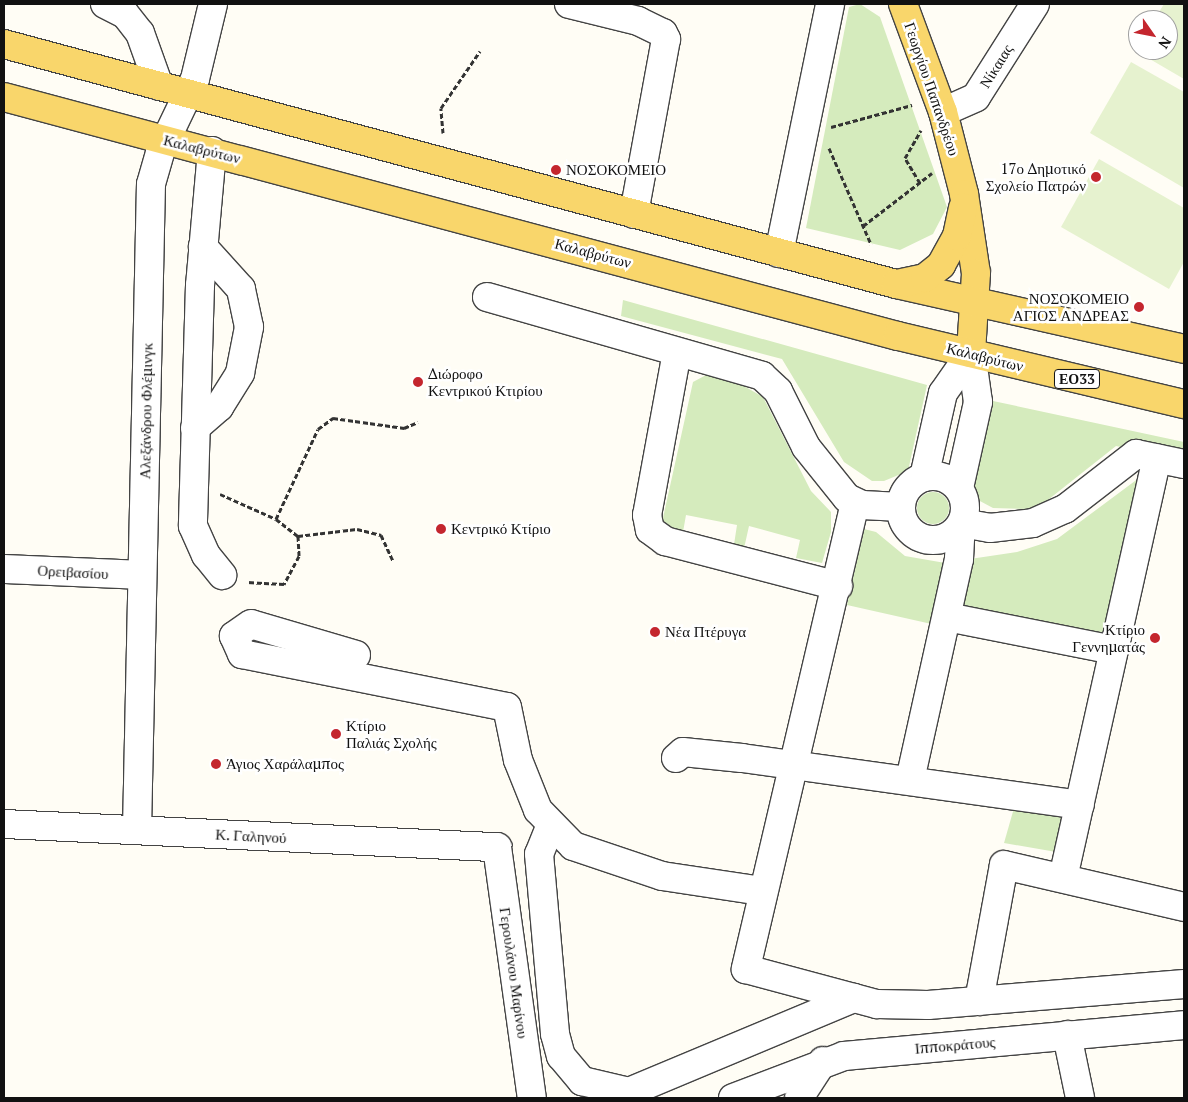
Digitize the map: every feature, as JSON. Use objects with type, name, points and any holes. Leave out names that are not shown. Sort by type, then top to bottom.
[{"type":"main road","name":"Γεωργίου Παπανδρέου","points":[[903,4],[929,113],[964,194],[977,302],[971,354]]},
{"type":"main road","points":[[4,44],[896,284],[1184,349]]},
{"type":"main road","name":"Καλαβρύτων","points":[[4,96],[971,354],[1184,404]]},
{"type":"main road","points":[[896,284],[924,278],[941,265],[957,236],[964,194]]},
{"type":"street","points":[[105,4],[125,14],[140,33],[160,86]]},
{"type":"street","name":"Αλεξάνδρου Φλέμινγκ","points":[[137,830],[141,575],[151,184],[166,140],[189,94],[213,4]]},
{"type":"street","points":[[569,4],[638,21],[663,33],[666,39],[634,214]]},
{"type":"street","points":[[779,252],[830,4]]},
{"type":"street","name":"Νίκαιας","points":[[929,113],[981,92],[1035,4]]},
{"type":"street","points":[[212,151],[203,246],[193,526],[206,555],[222,575]]},
{"type":"street","points":[[195,428],[219,407],[240,373],[249,327],[241,289],[203,246]]},
{"type":"street","points":[[487,297],[752,372],[771,382],[821,468],[855,503],[901,507]]},
{"type":"street","points":[[677,352],[647,515],[650,530],[665,541],[838,586]]},
{"type":"street","points":[[924,478],[943,394],[971,354]]},
{"type":"street","points":[[910,780],[947,616],[961,524],[966,507],[959,488],[978,402],[971,354]]},
{"type":"street","points":[[959,488],[943,477],[924,478],[908,488],[901,507],[906,527],[923,539],[944,539],[961,524],[990,528],[1033,523],[1065,509],[1136,454],[1184,464]]},
{"type":"street","points":[[1064,878],[1157,458]]},
{"type":"street","points":[[855,503],[838,586],[761,891],[746,969],[877,1004],[928,1005],[1184,984]]},
{"type":"street","name":"Ορειβασίου","points":[[4,569],[141,575]]},
{"type":"street","points":[[947,616],[1114,650]]},
{"type":"street","points":[[356,654],[251,624],[234,636],[242,654],[508,708],[528,788],[550,827],[573,846],[600,858],[662,876],[761,891]]},
{"type":"street","points":[[676,758],[683,752],[910,780],[1080,805]]},
{"type":"street","name":"Κ. Γαληνού","points":[[4,824],[497,848]]},
{"type":"street","points":[[550,827],[539,854],[555,1034],[561,1056],[582,1081],[630,1092],[854,998]]},
{"type":"street","name":"Γερουλάνου Μαρίνου","points":[[497,848],[532,1098]]},
{"type":"street","points":[[979,1001],[1004,865],[1184,907]]},
{"type":"street","name":"Ιπποκράτους","points":[[733,1098],[823,1061],[854,1054],[1184,1025]]},
{"type":"street","points":[[1067,1035],[1080,1098]]},
{"type":"street","points":[[799,1098],[823,1061]]},
{"type":"path","points":[[443,133],[441,108],[480,51]]},
{"type":"path","points":[[821,130],[929,113]]},
{"type":"path","points":[[920,183],[905,158],[929,113]]},
{"type":"path","points":[[825,138],[871,244]]},
{"type":"path","points":[[864,226],[940,166]]},
{"type":"path","points":[[276,519],[318,429],[333,418],[404,428],[418,422]]},
{"type":"path","points":[[194,486],[276,519],[298,536],[357,529],[380,535],[393,561]]},
{"type":"path","points":[[222,575],[257,585],[284,584],[299,556],[298,536]]},
{"type":"green space","points":[[860,4],[880,17],[947,207],[933,234],[900,250],[806,228],[849,7]]},
{"type":"green space","points":[[1164,4],[1184,4],[1184,79],[1151,60],[1178,60],[1178,10],[1160,10]]},
{"type":"green space","points":[[1131,62],[1184,92],[1184,188],[1090,133]]},
{"type":"green space","points":[[1099,159],[1184,208],[1184,262],[1169,289],[1061,227]]},
{"type":"green space","points":[[623,300],[927,385],[908,471],[884,481],[872,481],[844,462],[782,359],[621,316]]},
{"type":"green space","points":[[708,374],[730,378],[763,397],[811,491],[831,512],[831,532],[822,563],[796,558],[800,540],[749,526],[743,553],[733,551],[737,525],[686,515],[683,532],[661,527],[693,382]]},
{"type":"green space","points":[[993,401],[1184,442],[1184,460],[1116,446],[1044,503],[1028,509],[993,508],[978,500],[973,489]]},
{"type":"green space","points":[[1139,478],[1108,641],[959,610],[970,559],[1017,552],[1057,539]]},
{"type":"green space","points":[[933,492],[939,493],[944,497],[948,502],[948,514],[944,519],[939,523],[933,524],[927,523],[922,519],[918,514],[917,508],[918,502],[922,497],[927,493]]},
{"type":"green space","points":[[864,529],[876,532],[905,556],[951,564],[936,625],[847,605]]},
{"type":"green space","points":[[1016,801],[1073,809],[1062,853],[1004,843]]},
{"type":"place","name":"ΝΟΣΟΚΟΜΕΙΟ","points":[[556,170]]},
{"type":"place","name":"17ο Δημοτικό Σχολείο Πατρών","points":[[1096,177]]},
{"type":"place","name":"ΝΟΣΟΚΟΜΕΙΟ ΑΓΙΟΣ ΑΝΔΡΕΑΣ","points":[[1139,307]]},
{"type":"place","name":"Διώροφο Κεντρικού Κτιρίου","points":[[418,382]]},
{"type":"place","name":"Κεντρικό Κτίριο","points":[[441,529]]},
{"type":"place","name":"Νέα Πτέρυγα","points":[[655,632]]},
{"type":"place","name":"Κτίριο Γεννηματάς","points":[[1155,638]]},
{"type":"place","name":"Κτίριο Παλιάς Σχολής","points":[[336,734]]},
{"type":"place","name":"Άγιος Χαράλαμπος","points":[[216,764]]}]
